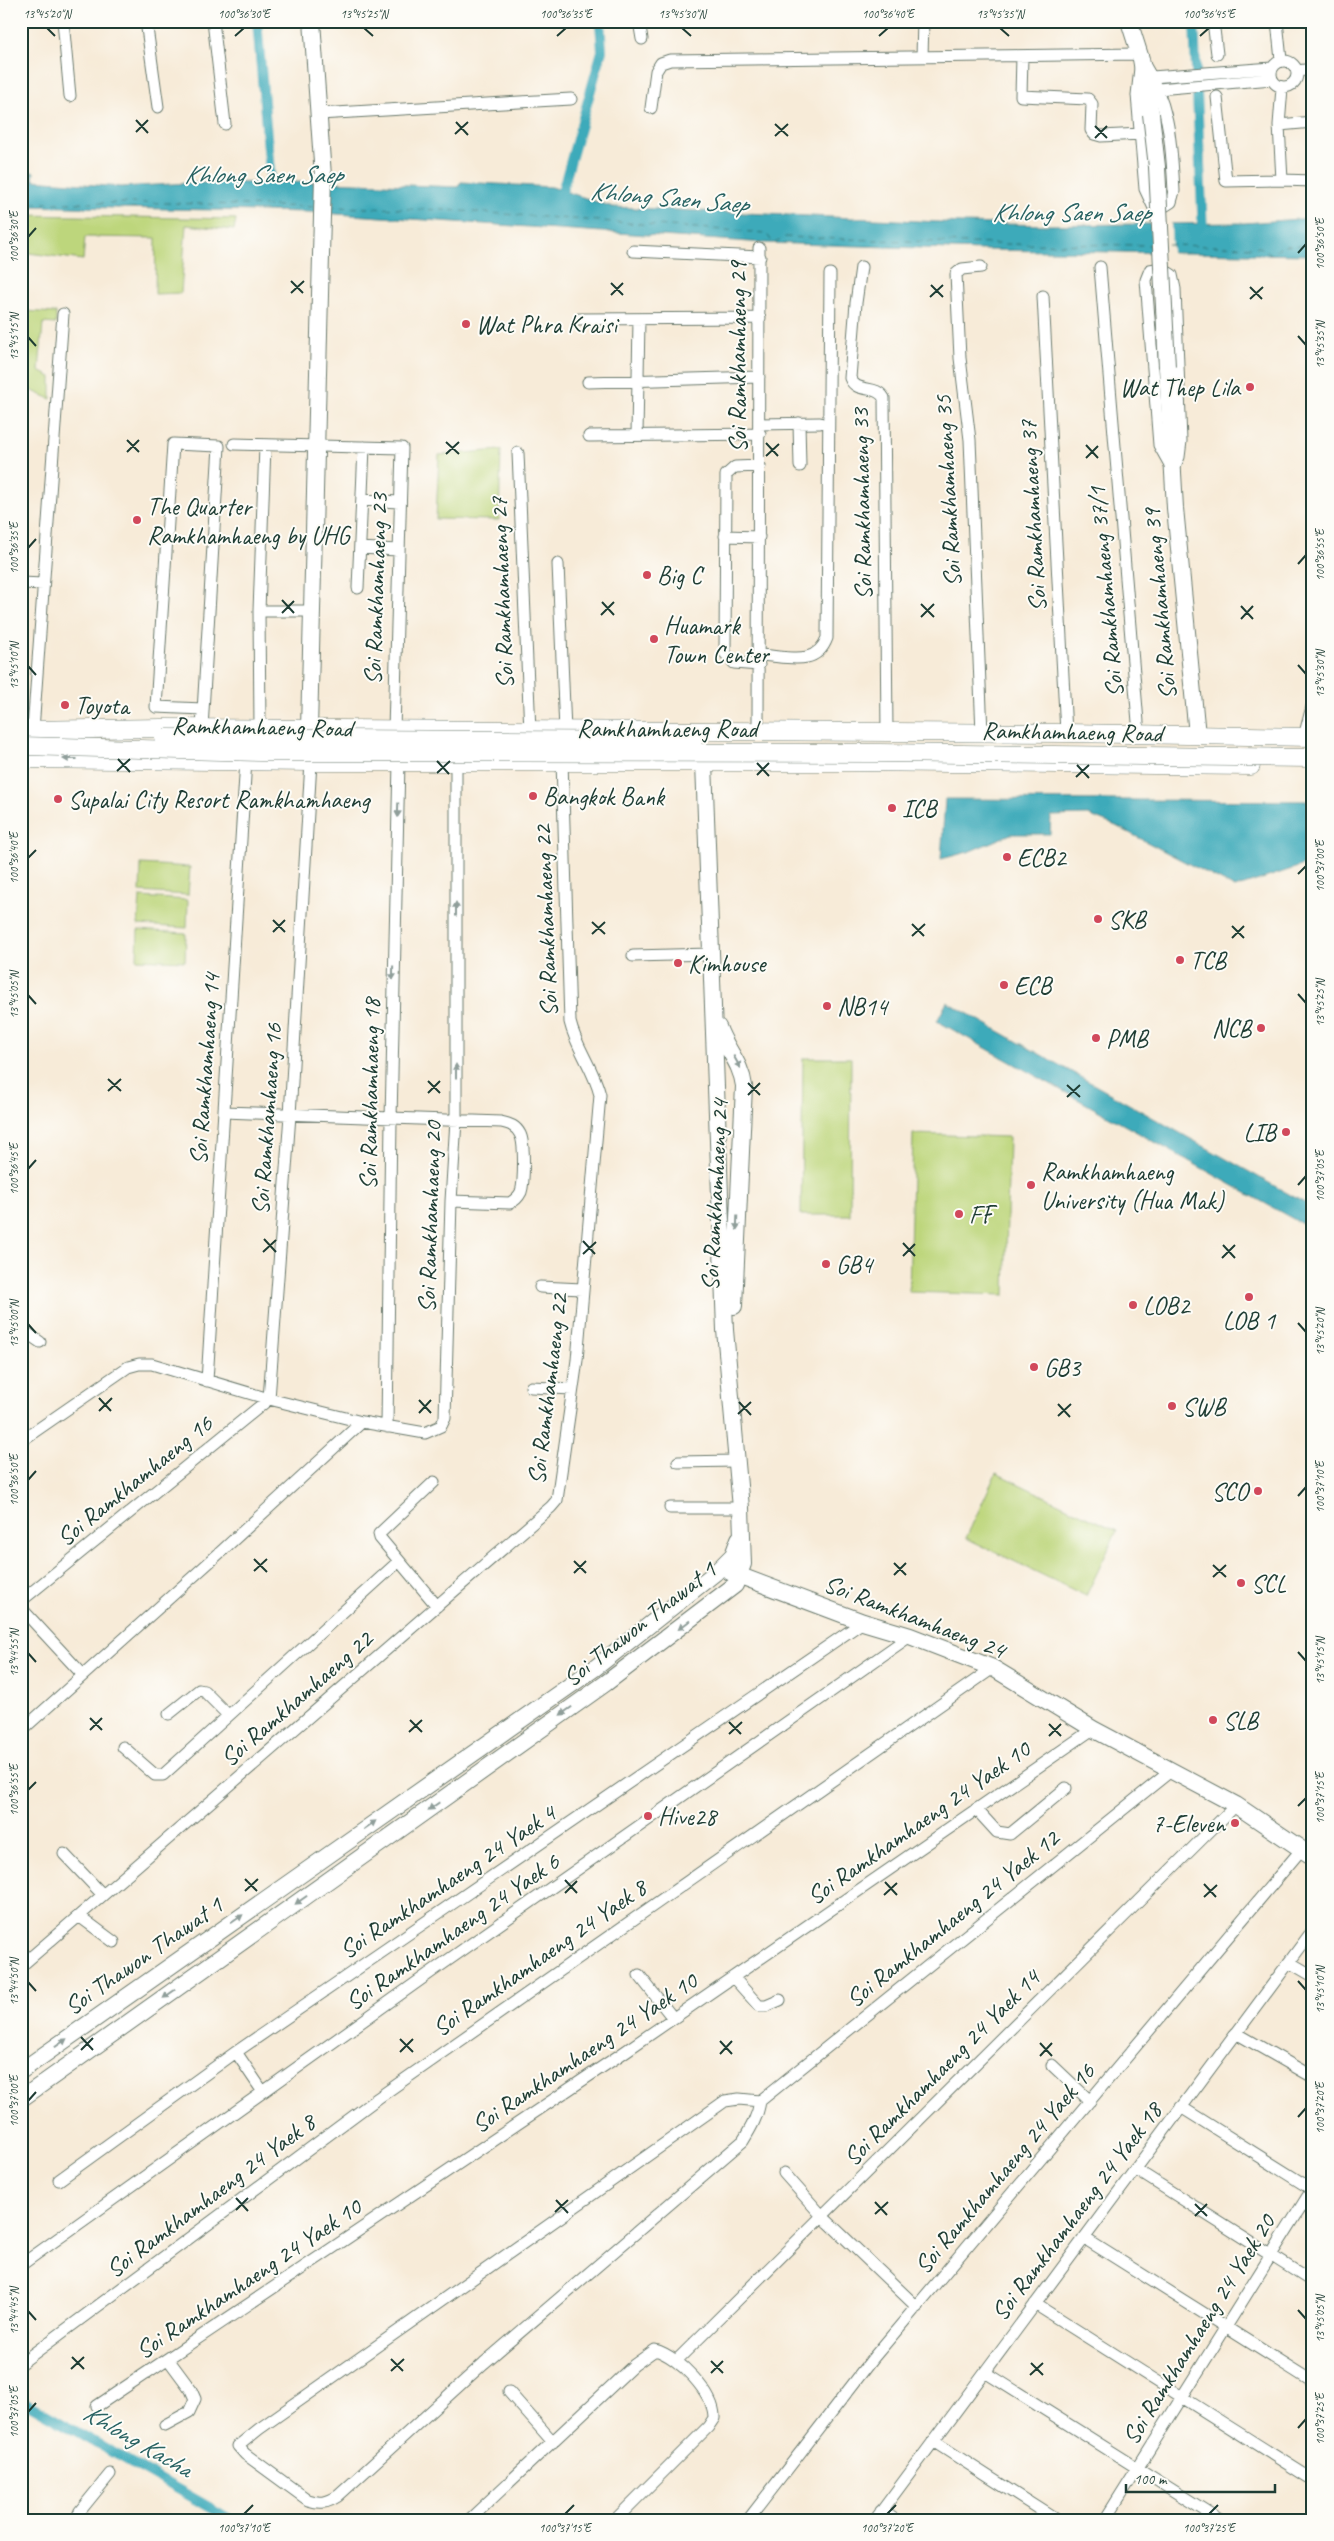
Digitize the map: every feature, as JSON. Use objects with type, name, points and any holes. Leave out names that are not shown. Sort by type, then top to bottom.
[{"type":"main road","points":[[309,730],[323,169],[312,21]]},
{"type":"main road","name":"Soi Ramkhamhaeng 39","points":[[1129,21],[1140,56],[1152,114],[1159,199],[1173,470],[1197,734]]},
{"type":"main road","name":"Ramkhamhaeng Road","points":[[25,732],[202,728],[1066,733],[1197,734],[1310,740]]},
{"type":"main road","points":[[485,730],[486,762]]},
{"type":"main road","points":[[694,731],[704,763]]},
{"type":"main road","name":"Ramkhamhaeng Road","points":[[25,732],[96,738],[1310,740]]},
{"type":"main road","points":[[1197,734],[1199,766]]},
{"type":"main road","name":"Ramkhamhaeng Road","points":[[21,746],[260,752],[879,753],[1313,758]]},
{"type":"main road","name":"Ramkhamhaeng Road","points":[[21,759],[311,762],[852,762],[1313,766]]},
{"type":"main road","name":"Soi Ramkhamhaeng 24","points":[[704,763],[729,1380],[743,1564],[740,1574],[758,1584],[863,1622],[910,1636],[993,1668],[1093,1729],[1236,1805],[1307,1854]]},
{"type":"main road","name":"Soi Ramkhamhaeng 24","points":[[714,1019],[742,1074],[744,1086],[733,1360],[729,1380]]},
{"type":"main road","points":[[720,1181],[725,1145],[725,1091],[736,1088],[739,1092],[742,1113]]},
{"type":"main road","points":[[715,1573],[733,1555],[741,1532]]},
{"type":"main road","points":[[723,1596],[745,1586],[758,1584],[749,1565],[741,1532]]},
{"type":"main road","name":"Soi Thawon Thawat 1","points":[[21,2071],[595,1668],[715,1573],[732,1571],[740,1574],[735,1585],[723,1596],[606,1683],[21,2099]]},
{"type":"main road","points":[[595,1668],[603,1666],[609,1674],[610,1678],[606,1683]]},
{"type":"main road","points":[[212,1937],[224,1954]]},
{"type":"street","points":[[63,21],[70,96]]},
{"type":"street","points":[[146,21],[158,107]]},
{"type":"street","points":[[214,21],[225,124]]},
{"type":"street","points":[[639,21],[642,39]]},
{"type":"street","points":[[922,21],[922,56]]},
{"type":"street","points":[[1213,21],[1217,54]]},
{"type":"street","points":[[1277,21],[1275,69],[1282,88],[1280,125],[1282,180]]},
{"type":"street","points":[[651,108],[656,71],[660,63],[670,60],[922,56],[1140,56]]},
{"type":"street","points":[[1022,56],[1021,96],[1088,99],[1092,104],[1092,130],[1094,134],[1101,136],[1141,134]]},
{"type":"street","points":[[1140,56],[1158,89],[1168,117],[1174,191],[1171,202],[1163,208],[1153,206],[1147,195],[1136,86],[1140,56]]},
{"type":"street","points":[[1158,89],[1212,85],[1292,63],[1297,71],[1295,82],[1282,88]]},
{"type":"street","points":[[1152,77],[1275,69]]},
{"type":"street","points":[[1297,71],[1313,69]]},
{"type":"street","points":[[1211,72],[1212,85]]},
{"type":"street","points":[[1217,97],[1226,181],[1313,181]]},
{"type":"street","points":[[319,114],[571,99]]},
{"type":"street","points":[[1280,125],[1313,122]]},
{"type":"street","name":"Soi Ramkhamhaeng 29","points":[[633,251],[759,252],[758,732]]},
{"type":"street","name":"Soi Ramkhamhaeng 33","points":[[861,267],[850,378],[852,383],[858,388],[873,389],[884,398],[887,733]]},
{"type":"street","name":"Soi Ramkhamhaeng 37/1","points":[[1100,267],[1140,734]]},
{"type":"street","name":"Soi Ramkhamhaeng 35","points":[[981,268],[962,269],[956,274],[960,358],[970,440],[982,733]]},
{"type":"street","name":"Soi Ramkhamhaeng 39","points":[[1153,269],[1165,270],[1172,275],[1175,289],[1181,441],[1173,470],[1159,445],[1146,280],[1148,273],[1153,269]]},
{"type":"street","points":[[759,660],[810,658],[819,653],[827,638],[830,274]]},
{"type":"street","name":"Soi Ramkhamhaeng 37","points":[[1043,296],[1066,733]]},
{"type":"street","points":[[25,732],[43,584],[64,314]]},
{"type":"street","points":[[579,319],[760,318]]},
{"type":"street","points":[[638,435],[639,319]]},
{"type":"street","points":[[588,382],[759,377]]},
{"type":"street","points":[[799,423],[800,466]]},
{"type":"street","points":[[588,436],[760,429],[799,423],[820,423]]},
{"type":"street","points":[[202,728],[219,446],[173,444],[156,706],[203,709]]},
{"type":"street","points":[[234,444],[364,447],[358,588]]},
{"type":"street","points":[[260,729],[260,612],[265,446]]},
{"type":"street","name":"Soi Ramkhamhaeng 23","points":[[364,447],[402,448],[394,730]]},
{"type":"street","name":"Soi Ramkhamhaeng 27","points":[[518,453],[530,731]]},
{"type":"street","name":"Soi Ramkhamhaeng 29","points":[[759,660],[734,663],[725,653],[725,536],[726,475],[735,467],[760,466]]},
{"type":"street","points":[[362,500],[400,502]]},
{"type":"street","points":[[725,536],[759,537]]},
{"type":"street","points":[[360,548],[398,550]]},
{"type":"street","points":[[558,564],[565,731]]},
{"type":"street","points":[[21,583],[43,584]]},
{"type":"street","points":[[260,612],[311,611]]},
{"type":"street","points":[[1310,740],[1313,703]]},
{"type":"street","name":"Soi Ramkhamhaeng 14","points":[[207,1381],[246,760]]},
{"type":"street","name":"Soi Ramkhamhaeng 16","points":[[21,1601],[269,1399],[290,1116],[311,762]]},
{"type":"street","name":"Soi Ramkhamhaeng 18","points":[[387,1427],[390,1119],[399,762]]},
{"type":"street","name":"Soi Ramkhamhaeng 20","points":[[387,1427],[426,1433],[441,1426],[445,1418],[450,1201],[456,1120],[456,762]]},
{"type":"street","name":"Soi Ramkhamhaeng 22","points":[[21,1966],[557,1500],[572,1389],[600,1095],[597,1083],[573,1033],[570,1022],[562,762]]},
{"type":"street","points":[[633,956],[711,954]]},
{"type":"street","points":[[224,1112],[290,1116],[501,1122],[513,1125],[520,1135],[523,1148],[522,1191],[517,1199],[510,1204],[450,1201]]},
{"type":"street","points":[[540,1287],[582,1289]]},
{"type":"street","points":[[21,1329],[40,1342]]},
{"type":"street","points":[[21,1441],[128,1367],[139,1364],[152,1364],[269,1399],[387,1427]]},
{"type":"street","points":[[531,1387],[572,1389]]},
{"type":"street","points":[[21,1731],[362,1422]]},
{"type":"street","points":[[678,1462],[736,1461]]},
{"type":"street","points":[[434,1482],[379,1534],[398,1562],[437,1606]]},
{"type":"street","points":[[670,1508],[740,1508]]},
{"type":"street","points":[[123,1747],[154,1775],[163,1775],[398,1562]]},
{"type":"street","points":[[21,1608],[83,1675]]},
{"type":"street","name":"Soi Ramkhamhaeng 24 Yaek 4","points":[[59,2180],[236,2052],[863,1622]]},
{"type":"street","name":"Soi Ramkhamhaeng 24 Yaek 6","points":[[21,2266],[263,2092],[910,1636]]},
{"type":"street","name":"Soi Ramkhamhaeng 24 Yaek 8","points":[[21,2364],[378,2098],[993,1668]]},
{"type":"street","points":[[169,1714],[199,1690],[204,1691],[228,1715]]},
{"type":"street","name":"Soi Ramkhamhaeng 24 Yaek 10","points":[[97,2406],[673,2018],[1093,1729]]},
{"type":"street","name":"Soi Ramkhamhaeng 24 Yaek 12","points":[[760,2101],[1172,1770]]},
{"type":"street","points":[[976,1809],[998,1832],[1010,1834],[1066,1788]]},
{"type":"street","name":"Soi Ramkhamhaeng 24 Yaek 14","points":[[676,2361],[1236,1805]]},
{"type":"street","points":[[64,1854],[103,1895]]},
{"type":"street","name":"Soi Ramkhamhaeng 24 Yaek 16","points":[[748,2520],[874,2357],[1090,2101],[1307,1854]]},
{"type":"street","points":[[79,1916],[114,1942]]},
{"type":"street","name":"Soi Ramkhamhaeng 24 Yaek 18","points":[[878,2515],[1313,1930]]},
{"type":"street","points":[[1289,1962],[1313,1976]]},
{"type":"street","points":[[639,1975],[673,2018]]},
{"type":"street","points":[[733,1977],[759,2006],[766,2006],[780,2000]]},
{"type":"street","points":[[1236,2033],[1313,2077]]},
{"type":"street","points":[[236,2052],[263,2092]]},
{"type":"street","points":[[1052,2065],[1090,2101]]},
{"type":"street","points":[[739,2099],[760,2101],[755,2119],[743,2141],[484,2363],[349,2486],[328,2502],[318,2503],[308,2500],[245,2454],[238,2446],[259,2429],[725,2101],[739,2099]]},
{"type":"street","points":[[1182,2107],[1312,2189]]},
{"type":"street","points":[[1135,2169],[1313,2282]]},
{"type":"street","points":[[784,2173],[823,2217],[917,2307]]},
{"type":"street","name":"Soi Ramkhamhaeng 24 Yaek 20","points":[[1105,2520],[1312,2189]]},
{"type":"street","points":[[1084,2238],[1313,2382]]},
{"type":"street","points":[[1035,2304],[1313,2480]]},
{"type":"street","points":[[469,2520],[647,2355],[655,2350],[664,2352],[676,2361],[711,2398],[714,2418],[708,2427],[615,2520]]},
{"type":"street","points":[[165,2425],[188,2412],[195,2399],[191,2390],[168,2359]]},
{"type":"street","points":[[985,2372],[1220,2520]]},
{"type":"street","points":[[509,2392],[552,2442]]},
{"type":"street","points":[[933,2441],[1056,2520]]},
{"type":"street","points":[[76,2520],[80,2511],[110,2474]]},
{"type":"street","points":[[878,2515],[896,2520]]},
{"type":"green space","points":[[21,215],[236,219],[234,230],[186,225],[181,293],[155,294],[156,238],[85,237],[83,260],[21,252]]},
{"type":"green space","points":[[24,311],[56,313],[56,324],[43,323],[39,371],[51,377],[51,399],[21,386]]},
{"type":"green space","points":[[501,450],[499,520],[436,519],[439,455]]},
{"type":"green space","points":[[141,864],[190,867],[188,895],[140,892]]},
{"type":"green space","points":[[140,897],[188,900],[187,928],[138,925]]},
{"type":"green space","points":[[138,930],[186,933],[185,961],[137,959]]},
{"type":"green space","points":[[803,1058],[851,1058],[850,1215],[801,1215]]},
{"type":"green space","name":"FF","points":[[913,1134],[1009,1137],[1005,1295],[909,1292]]},
{"type":"green space","points":[[996,1473],[1117,1531],[1086,1596],[966,1538]]},
{"type":"water","points":[[22,172],[34,172],[33,180],[121,187],[188,183],[331,182],[458,187],[461,182],[552,187],[613,207],[962,223],[1047,225],[1245,223],[1313,218],[1313,255],[982,250],[765,243],[307,212],[21,206]]},
{"type":"water","points":[[945,799],[1313,801],[1313,862],[1235,888],[1116,826],[1088,815],[1051,816],[1050,834],[1011,834],[968,852],[941,859]]},
{"type":"water","points":[[947,1002],[1312,1207],[1304,1225],[937,1021]]},
{"type":"pier","points":[[1151,221],[1171,221],[1172,255],[1152,254]]},
{"type":"waterway","name":"Khlong Saen Saep","points":[[257,21],[272,195]]},
{"type":"waterway","points":[[559,202],[602,51],[600,21]]},
{"type":"waterway","points":[[1194,21],[1203,235]]},
{"type":"waterway","name":"Khlong Kacha","points":[[21,2400],[232,2520]]},
{"type":"ferry route","points":[[21,203],[166,203],[314,207]]},
{"type":"ferry route","points":[[330,207],[447,210],[766,233],[773,243],[785,237],[996,244],[1154,245]]},
{"type":"ferry route","points":[[1168,245],[1259,247],[1272,254],[1282,246],[1313,245]]},
{"type":"place","name":"Wat Phra Kraisi","points":[[466,324]]},
{"type":"place","name":"Wat Thep Lila","points":[[1250,387]]},
{"type":"place","name":"The Quarter Ramkhamhaeng by UHG","points":[[137,520]]},
{"type":"place","name":"Big C","points":[[647,575]]},
{"type":"place","name":"Huamark Town Center","points":[[654,639]]},
{"type":"place","name":"Toyota","points":[[65,705]]},
{"type":"place","name":"Bangkok Bank","points":[[533,796]]},
{"type":"place","name":"Supalai City Resort Ramkhamhaeng","points":[[58,799]]},
{"type":"place","name":"ICB","points":[[892,808]]},
{"type":"place","name":"ECB2","points":[[1007,857]]},
{"type":"place","name":"SKB","points":[[1098,919]]},
{"type":"place","name":"TCB","points":[[1180,960]]},
{"type":"place","name":"Kimhouse","points":[[678,963]]},
{"type":"place","name":"ECB","points":[[1004,985]]},
{"type":"place","name":"NB14","points":[[827,1006]]},
{"type":"place","name":"NCB","points":[[1261,1028]]},
{"type":"place","name":"PMB","points":[[1096,1038]]},
{"type":"place","name":"LIB","points":[[1286,1132]]},
{"type":"place","name":"Ramkhamhaeng University (Hua Mak)","points":[[1031,1185]]},
{"type":"place","name":"FF","points":[[959,1214]]},
{"type":"place","name":"GB4","points":[[826,1264]]},
{"type":"place","name":"LOB 1","points":[[1249,1297]]},
{"type":"place","name":"LOB2","points":[[1133,1305]]},
{"type":"place","name":"GB3","points":[[1034,1367]]},
{"type":"place","name":"SWB","points":[[1172,1406]]},
{"type":"place","name":"SCO","points":[[1258,1491]]},
{"type":"place","name":"SCL","points":[[1241,1583]]},
{"type":"place","name":"SLB","points":[[1213,1720]]},
{"type":"place","name":"Hive28","points":[[648,1816]]},
{"type":"place","name":"7-Eleven","points":[[1235,1823]]}]
